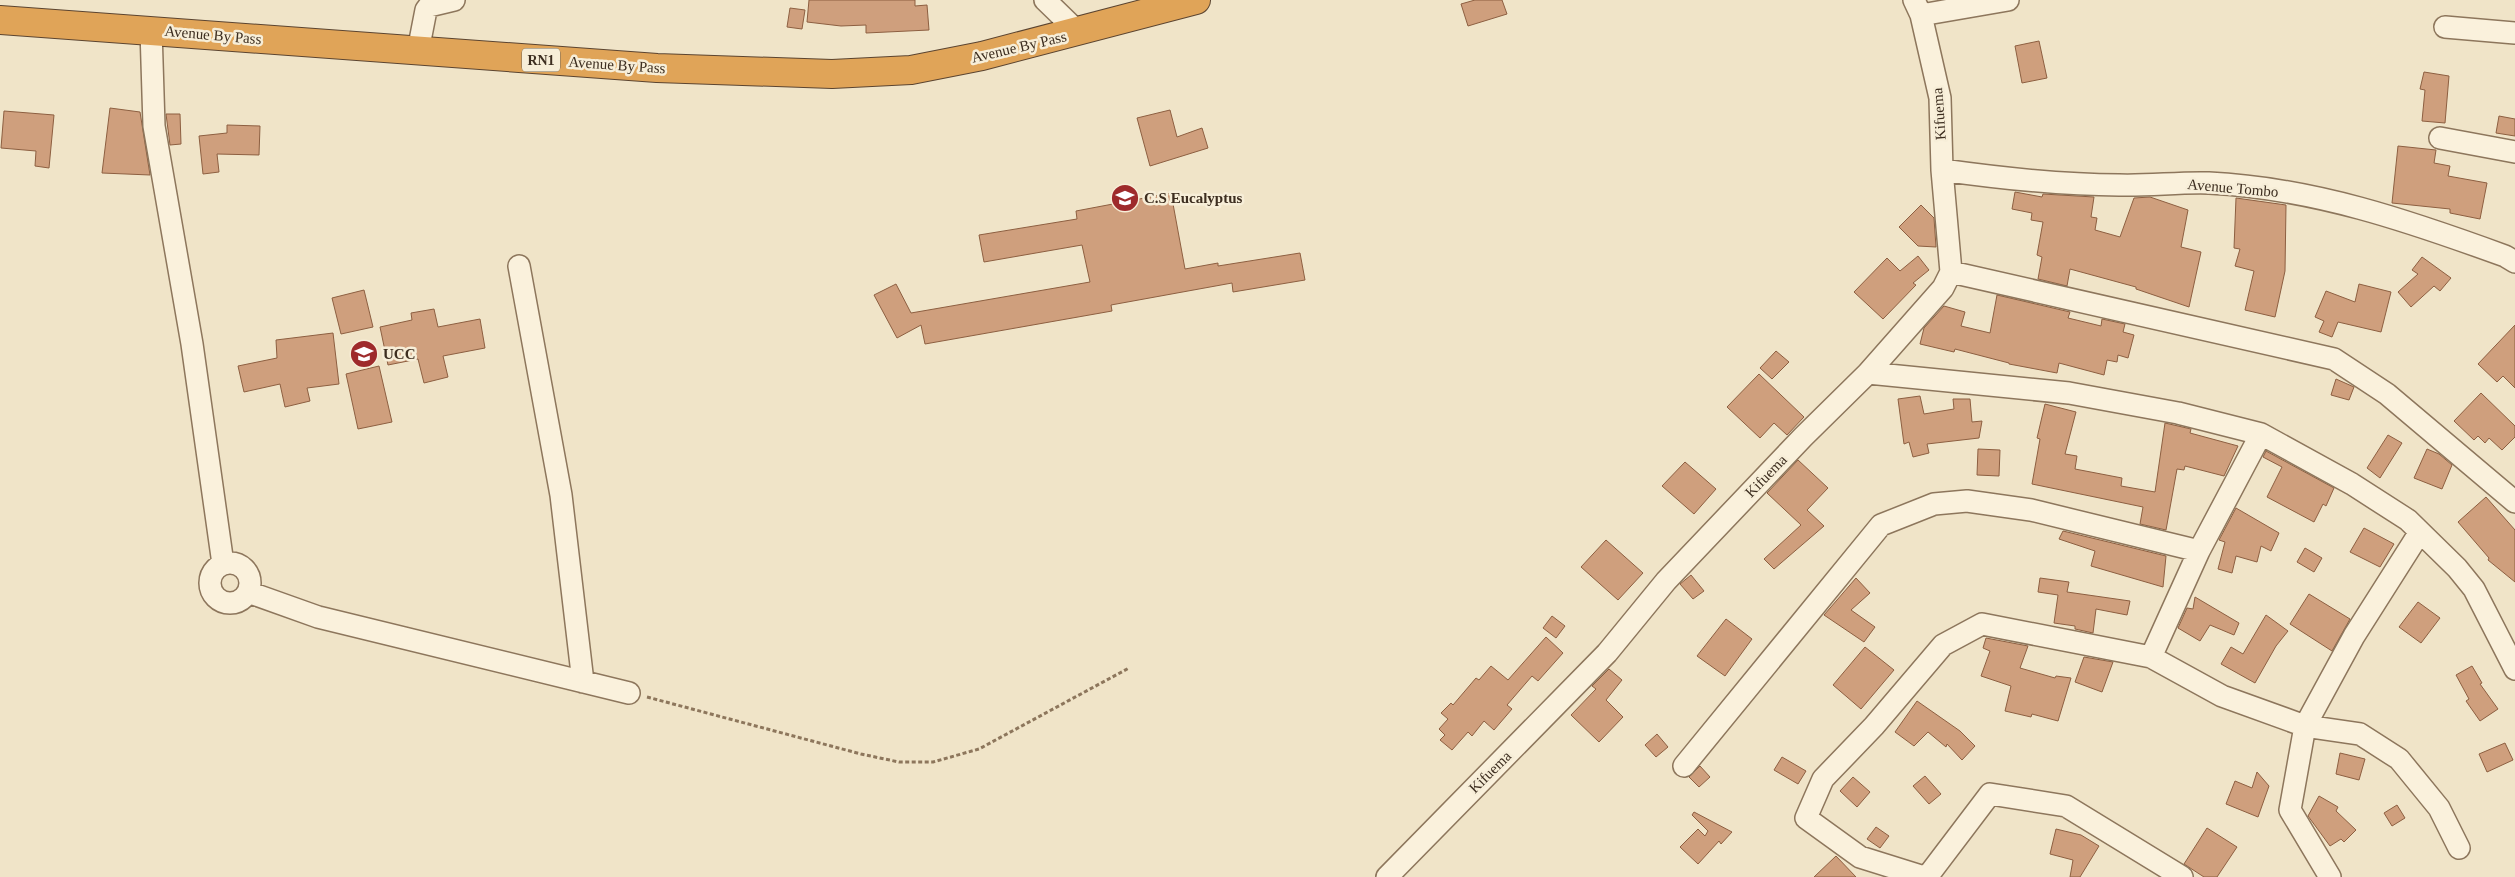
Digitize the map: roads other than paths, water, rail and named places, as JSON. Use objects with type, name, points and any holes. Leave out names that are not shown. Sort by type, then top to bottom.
[{"type":"highway","name":"Avenue By Pass","points":[[4,25],[151,30],[676,69],[832,74],[911,70],[1078,32],[1196,0]]},
{"type":"street","points":[[418,51],[426,10],[429,6],[454,0]]},
{"type":"street","points":[[1045,0],[1078,32]]},
{"type":"street","points":[[1917,8],[2008,0]]},
{"type":"street","name":"Kifuema","points":[[1387,877],[1607,653],[1666,581],[1803,437],[1868,373],[1944,288],[1950,272],[1942,170],[1940,98],[1917,8]]},
{"type":"street","points":[[2446,26],[2515,33]]},
{"type":"street","points":[[151,30],[154,126],[192,344],[222,564]]},
{"type":"street","points":[[2440,138],[2515,152]]},
{"type":"street","name":"Avenue Tombo","points":[[1942,170],[1977,175],[2118,185],[2209,183],[2279,191],[2370,209],[2479,246],[2515,262]]},
{"type":"street","points":[[519,266],[561,495],[583,682]]},
{"type":"street","points":[[1950,272],[2334,359],[2387,394],[2515,502]]},
{"type":"street","points":[[1868,373],[2069,393],[2186,415],[2261,434],[2352,484],[2408,520],[2457,568],[2474,589],[2515,669]]},
{"type":"street","points":[[2151,657],[2198,551],[2261,434]]},
{"type":"street","points":[[1684,766],[1880,525],[1934,504],[1967,501],[2031,510],[2198,551]]},
{"type":"street","points":[[2330,877],[2290,810],[2304,726],[2354,636],[2420,532]]},
{"type":"street","points":[[237,563],[248,572],[251,586],[248,592],[238,602],[231,603],[218,599],[213,593],[210,580],[212,573],[222,564],[237,563]]},
{"type":"street","points":[[248,592],[318,616],[629,693]]},
{"type":"street","points":[[2182,877],[2066,806],[1990,794],[1926,877],[1860,857],[1806,818],[1824,779],[1874,726],[1943,645],[1982,624],[2151,657],[2222,696],[2304,726],[2360,734],[2399,758],[2439,808],[2459,848]]},
{"type":"place","name":"C.S Eucalyptus","points":[[1125,198]]},
{"type":"place","name":"UCC","points":[[364,354]]}]
